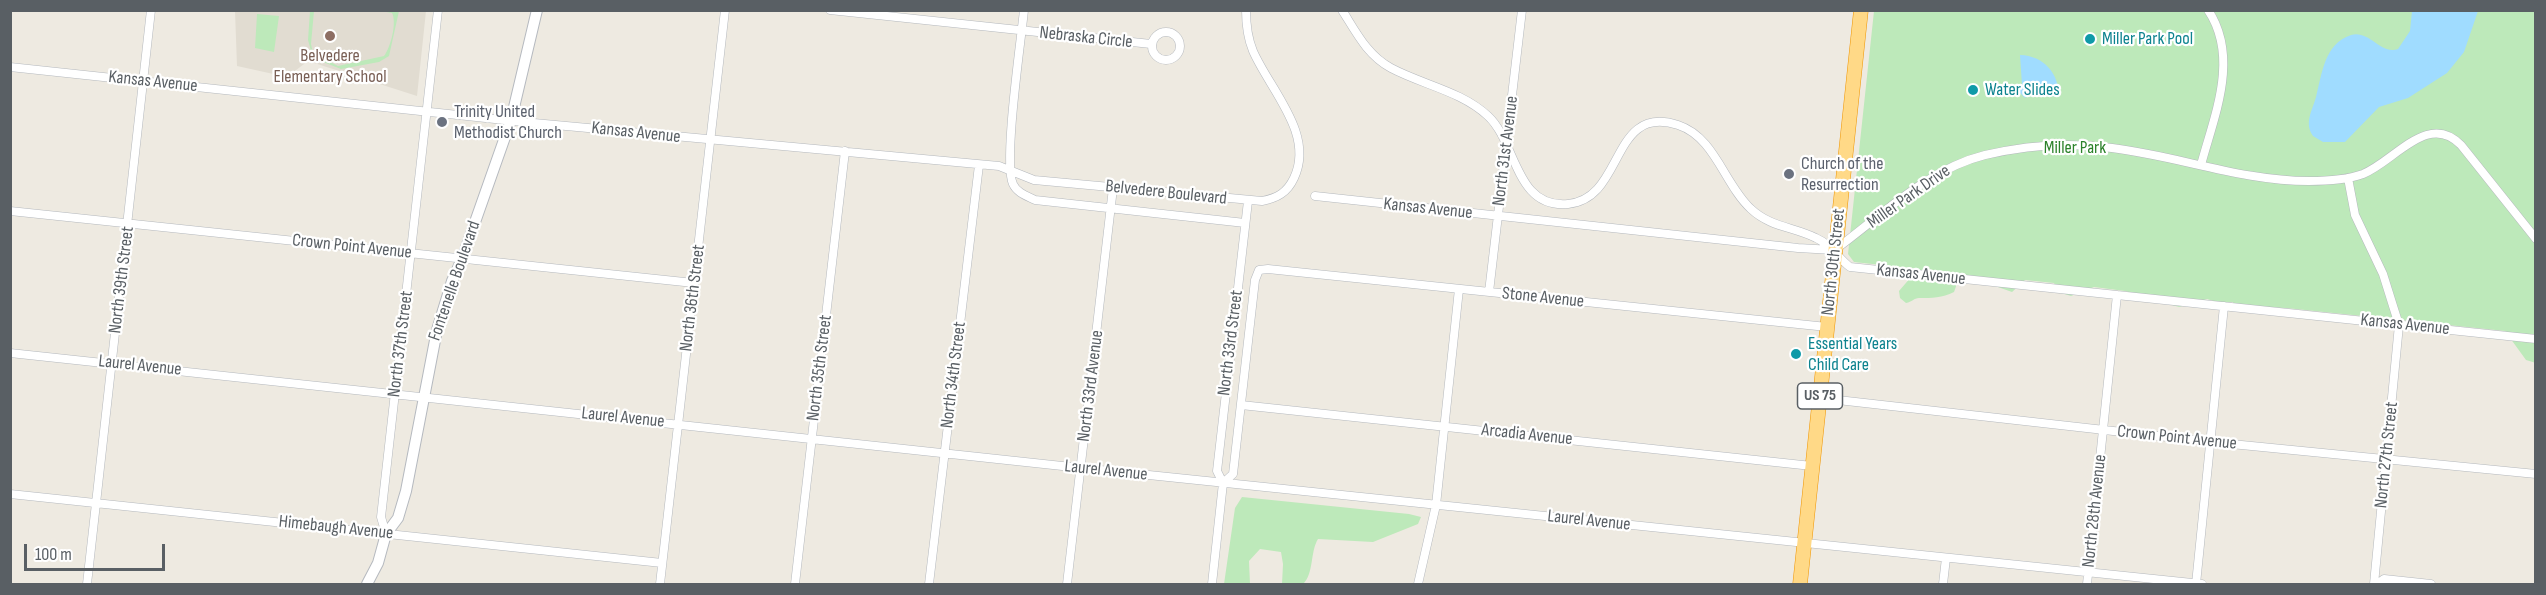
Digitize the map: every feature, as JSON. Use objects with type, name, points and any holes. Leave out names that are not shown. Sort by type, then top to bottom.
[{"type":"highway","name":"North 30th Street","points":[[1800,585],[1861,10]]},
{"type":"main road","name":"Fontenelle Boulevard","points":[[367,585],[386,534],[398,518],[406,491],[437,330],[452,281],[462,259],[511,120],[537,10]]},
{"type":"street","name":"North 39th Street","points":[[87,585],[129,224],[151,10]]},
{"type":"street","name":"North 37th Street","points":[[386,534],[381,517],[438,10]]},
{"type":"street","name":"North 36th Street","points":[[660,585],[724,10]]},
{"type":"street","name":"Nebraska Circle","points":[[830,10],[1151,44]]},
{"type":"street","points":[[1024,10],[1010,148],[1012,183],[1017,191],[1035,200],[1245,223]]},
{"type":"street","name":"Belvedere Boulevard","points":[[1011,171],[1034,180],[1248,201],[1271,199],[1290,186],[1297,172],[1300,147],[1290,118],[1253,50],[1246,10]]},
{"type":"street","points":[[1342,10],[1359,40],[1389,67],[1471,102],[1494,122],[1520,175],[1533,193],[1550,203],[1565,204],[1586,199],[1598,190],[1610,174],[1622,146],[1635,131],[1657,122],[1678,125],[1703,142],[1738,195],[1756,213],[1783,228],[1816,238],[1835,250]]},
{"type":"street","name":"North 31st Avenue","points":[[1489,292],[1522,10]]},
{"type":"street","points":[[2201,165],[2220,95],[2223,68],[2221,38],[2208,10]]},
{"type":"street","name":"Kansas Avenue","points":[[10,67],[511,120],[979,165],[1011,171]]},
{"type":"street","name":"Miller Park Drive","points":[[1835,250],[1934,177],[1984,155],[2025,147],[2072,145],[2125,150],[2267,178],[2309,181],[2348,178],[2372,170],[2426,135],[2449,134],[2485,172],[2535,239]]},
{"type":"street","name":"North 35th Street","points":[[795,585],[844,151]]},
{"type":"street","name":"North 34th Street","points":[[929,585],[979,165]]},
{"type":"street","points":[[2348,178],[2355,215],[2383,274],[2399,325]]},
{"type":"street","name":"North 33rd Avenue","points":[[1067,585],[1113,188]]},
{"type":"street","name":"Kansas Avenue","points":[[1315,196],[1798,248],[1835,250],[1849,266],[1857,268],[2535,339]]},
{"type":"street","name":"North 33rd Street","points":[[1212,585],[1223,483],[1216,471],[1248,201]]},
{"type":"street","name":"Crown Point Avenue","points":[[10,211],[694,283]]},
{"type":"street","name":"Stone Avenue","points":[[1259,270],[1268,269],[1827,327]]},
{"type":"street","name":"North 33rd Street","points":[[1223,483],[1233,474],[1255,280],[1259,270]]},
{"type":"street","points":[[1418,585],[1437,506],[1459,289]]},
{"type":"street","name":"North 28th Avenue","points":[[2087,585],[2117,295]]},
{"type":"street","points":[[2196,584],[2224,306]]},
{"type":"street","name":"North 27th Street","points":[[2375,585],[2399,325]]},
{"type":"street","name":"Laurel Avenue","points":[[10,353],[1437,506],[2202,585]]},
{"type":"street","name":"Crown Point Avenue","points":[[1820,398],[2211,442],[2535,474]]},
{"type":"street","name":"Arcadia Avenue","points":[[1241,405],[1812,466]]},
{"type":"street","name":"Himebaugh Avenue","points":[[10,494],[662,563]]},
{"type":"street","points":[[1943,585],[1946,558]]},
{"type":"street","points":[[373,585],[374,571]]},
{"type":"street","points":[[2375,585],[2384,579],[2431,585]]},
{"type":"shaded area","name":"Belvedere Elementary School","points":[[235,11],[426,11],[417,96],[308,61],[287,77],[237,66]]},
{"type":"green space","points":[[310,11],[314,11],[311,44],[313,53],[338,66],[384,56],[391,41],[394,22],[392,13],[381,11],[399,11],[389,56],[379,62],[341,69],[313,58],[308,40]]},
{"type":"green space","name":"Miller Park","points":[[1874,11],[2535,11],[2536,363],[2526,360],[2505,331],[2286,308],[2234,306],[2233,302],[2220,303],[2207,299],[2179,307],[2125,291],[2094,287],[2071,296],[2058,292],[2054,283],[2025,280],[2012,292],[1964,275],[1959,278],[1954,292],[1937,297],[1917,298],[1906,303],[1900,298],[1899,291],[1918,269],[1854,262],[1848,254]]},
{"type":"green space","points":[[257,14],[279,16],[274,52],[255,48]]},
{"type":"green space","points":[[1242,497],[1421,517],[1418,524],[1373,542],[1318,539],[1309,575],[1303,584],[1282,584],[1281,552],[1260,549],[1249,561],[1250,584],[1224,584],[1235,508]]},
{"type":"water","points":[[2412,11],[2478,11],[2464,52],[2447,73],[2408,98],[2379,107],[2345,142],[2323,142],[2313,136],[2309,126],[2310,117],[2326,61],[2335,45],[2342,39],[2358,34],[2386,49],[2398,49],[2410,31]]},
{"type":"water","points":[[2020,55],[2043,62],[2048,67],[2056,80],[2059,97],[2030,93],[2025,98],[2017,90],[2022,85]]},
{"type":"place","name":"Belvedere Elementary School","points":[[330,36]]},
{"type":"place","name":"Miller Park Pool","points":[[2090,39]]},
{"type":"place","name":"Water Slides","points":[[1973,90]]},
{"type":"place","name":"Trinity United Methodist Church","points":[[442,122]]},
{"type":"place","name":"Church of the Resurrection","points":[[1789,174]]},
{"type":"place","name":"Essential Years Child Care","points":[[1796,354]]}]
